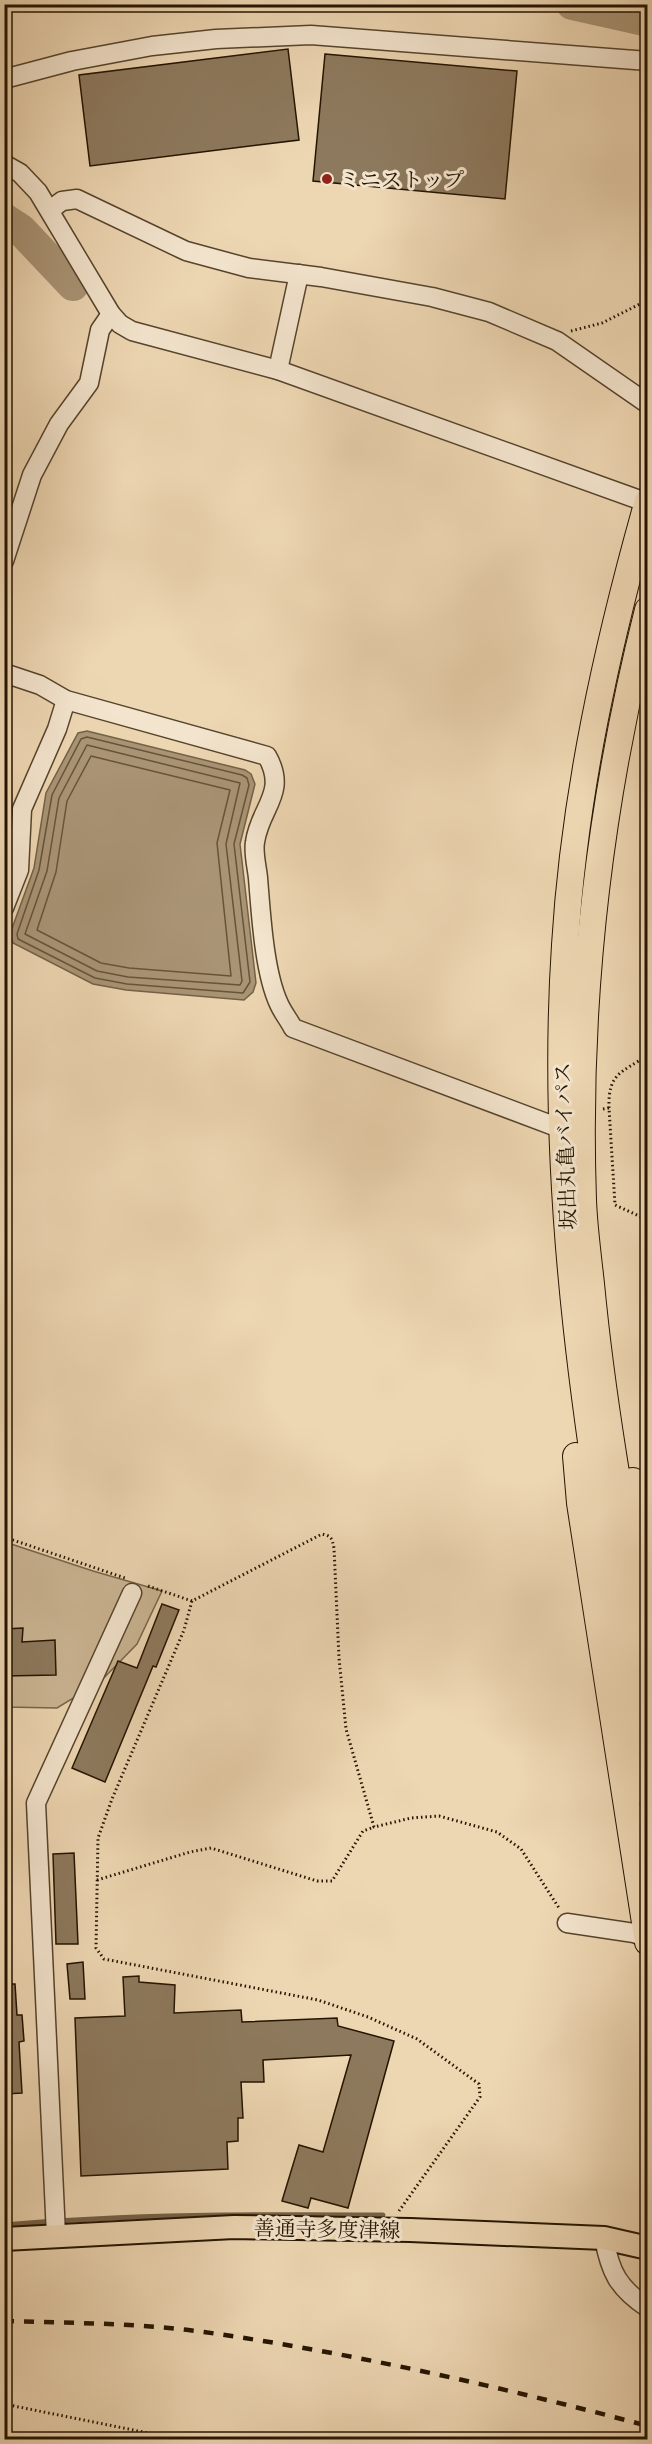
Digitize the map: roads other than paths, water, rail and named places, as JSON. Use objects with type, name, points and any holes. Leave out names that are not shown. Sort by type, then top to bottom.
[{"type":"highway","name":"坂出丸亀バイパス","points":[[647,502],[594,719],[574,844],[565,946],[562,1129],[564,1204],[577,1340],[593,1468],[648,1793]]},
{"type":"highway","name":"坂出丸亀バイパス","points":[[648,610],[621,726],[592,913],[582,1064],[583,1201],[592,1296],[614,1465],[648,1657]]},
{"type":"highway","points":[[564,1204],[562,1272],[565,1341],[580,1503],[647,1940]]},
{"type":"highway","points":[[592,1296],[648,1547]]},
{"type":"main road","name":"善通寺多度津線","points":[[4,2239],[56,2226],[385,2229],[604,2238],[648,2248]]},
{"type":"street","points":[[4,79],[72,61],[152,46],[216,39],[311,35],[648,61]]},
{"type":"street","points":[[4,164],[20,173],[30,183],[50,210],[111,314],[120,324],[132,331],[278,370],[647,502]]},
{"type":"street","points":[[50,210],[62,201],[77,199],[186,251],[249,268],[432,297],[489,312],[557,341],[648,404]]},
{"type":"street","points":[[278,370],[298,274]]},
{"type":"street","points":[[4,561],[32,475],[59,424],[89,383],[100,330],[111,314]]},
{"type":"street","points":[[4,673],[40,685],[66,700],[267,756],[275,770],[276,783],[255,842],[259,893],[273,988],[293,1028],[562,1129]]},
{"type":"street","points":[[4,908],[19,870],[22,809],[57,729],[66,700]]},
{"type":"street","points":[[56,2226],[36,1803],[133,1585]]},
{"type":"street","points":[[567,1923],[634,1933],[647,1940]]},
{"type":"street","points":[[604,2238],[608,2258],[617,2281],[631,2297],[648,2308]]},
{"type":"water","points":[[87,731],[245,770],[251,774],[255,784],[240,844],[256,983],[253,992],[244,1000],[126,990],[93,984],[13,943],[10,934],[34,868],[46,793],[78,733]]},
{"type":"waterway","points":[[572,4],[648,21]]},
{"type":"waterway","points":[[4,219],[21,230],[73,285]]},
{"type":"waterway","points":[[4,2225],[146,2217],[383,2215]]},
{"type":"railway","points":[[4,2321],[154,2327],[260,2340],[427,2372],[648,2426]]},
{"type":"place","name":"ミニストップ","points":[[327,179]]}]
